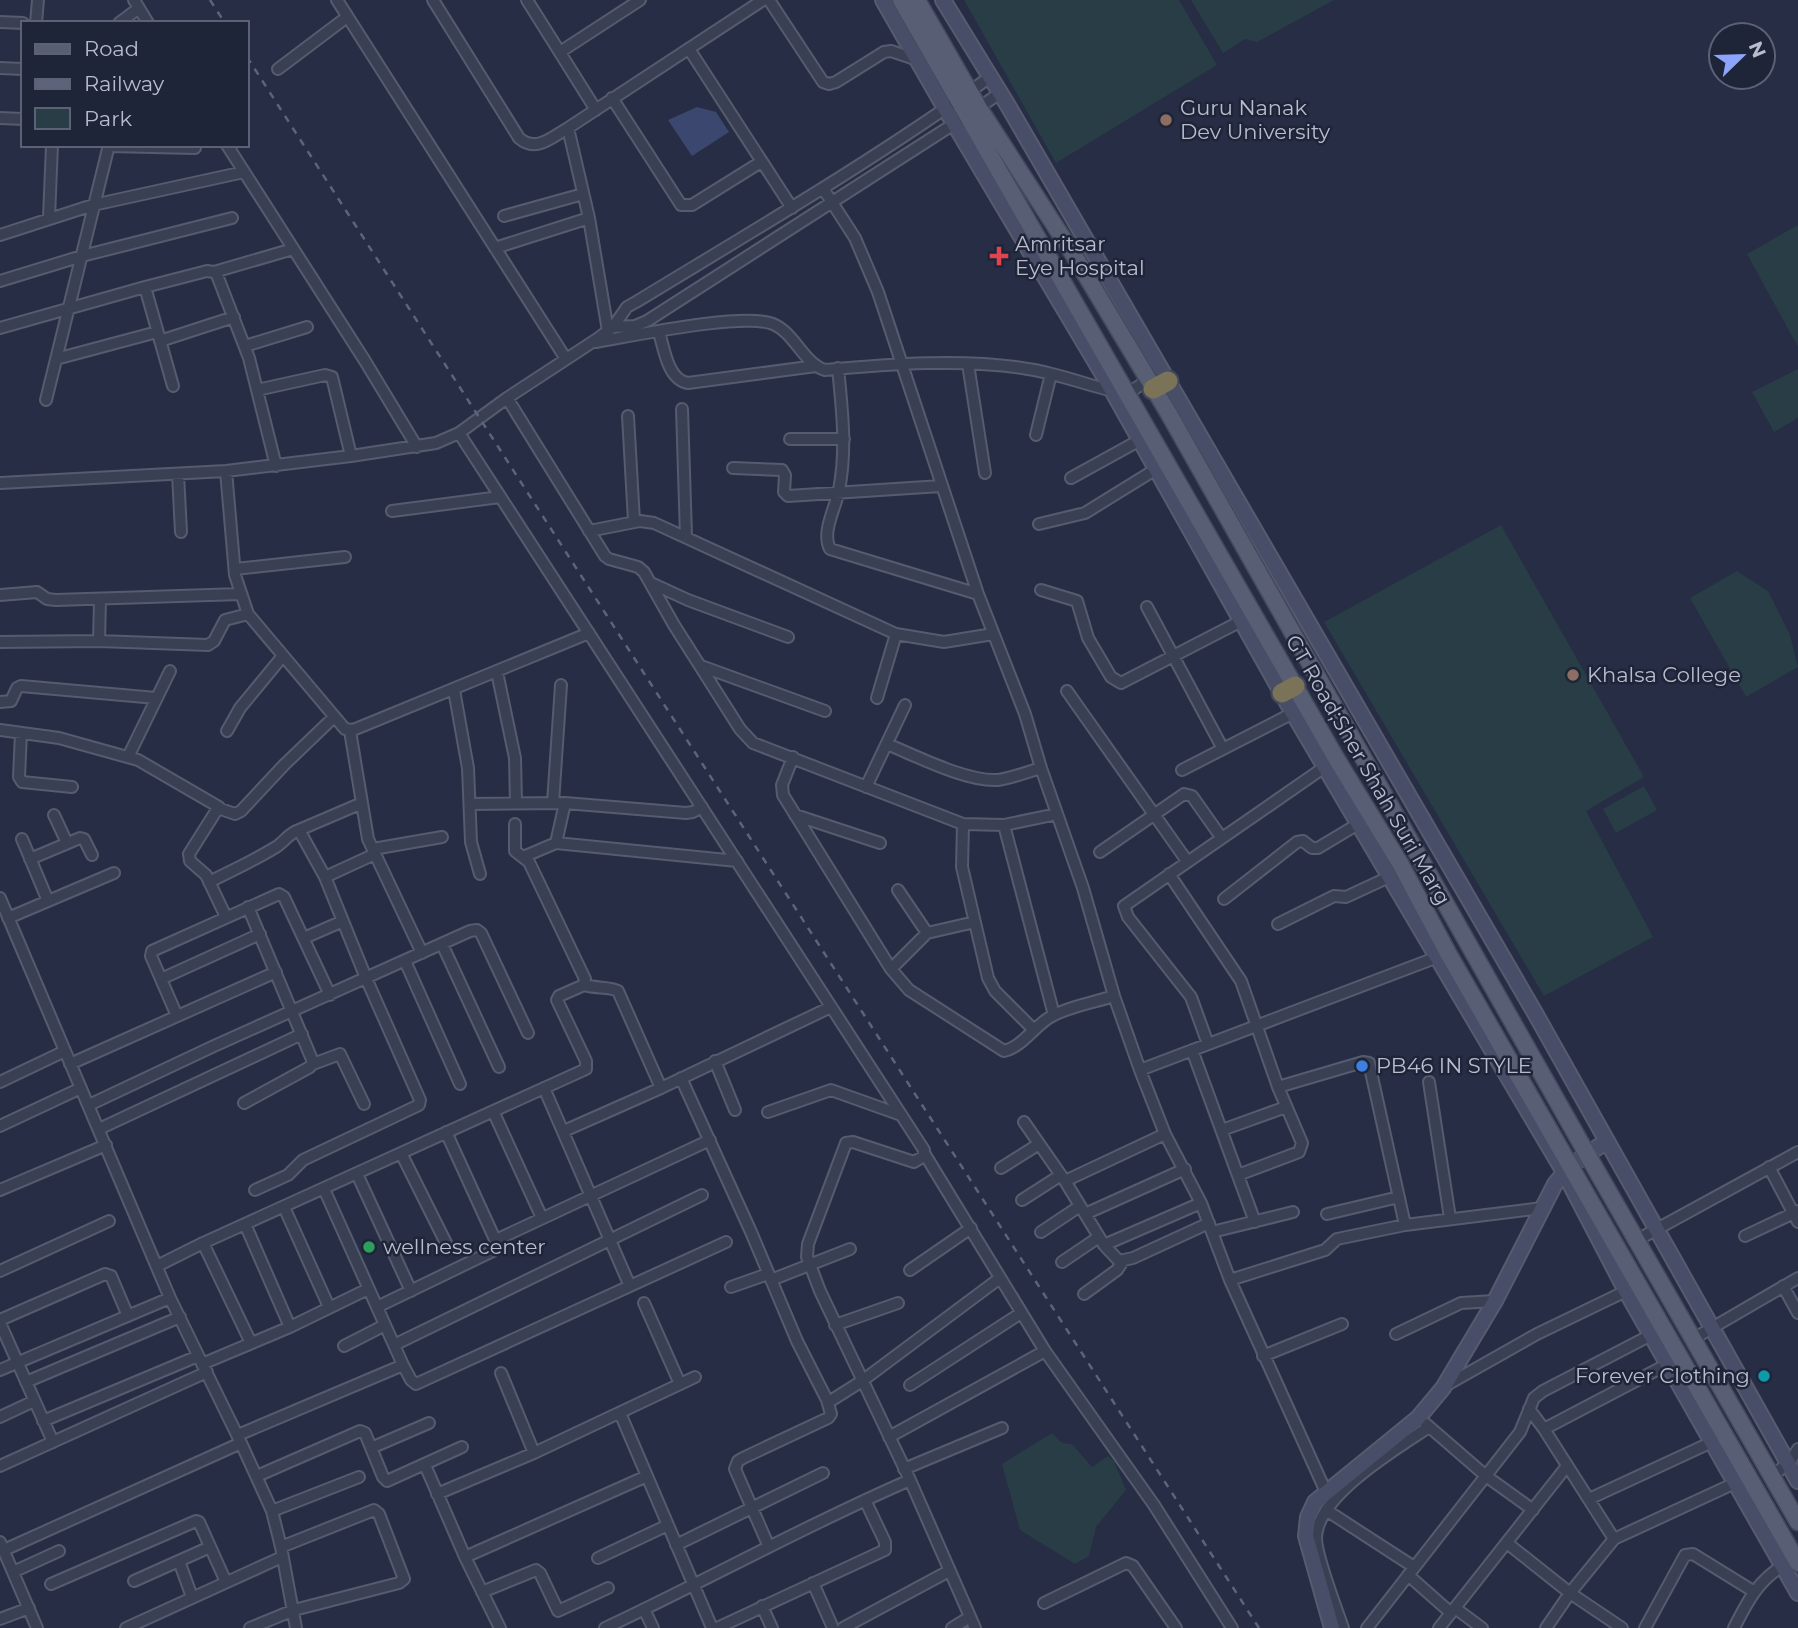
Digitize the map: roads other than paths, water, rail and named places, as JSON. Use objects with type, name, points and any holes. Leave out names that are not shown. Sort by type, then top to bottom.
[{"type":"main road","points":[[883,0],[918,60],[958,101]]},
{"type":"main road","name":"GT Road;Sher Shah Suri Marg","points":[[901,0],[1288,689],[1331,762],[1373,815],[1442,955],[1792,1562]]},
{"type":"main road","name":"GT Road;Sher Shah Suri Marg","points":[[917,0],[958,101]]},
{"type":"main road","points":[[943,0],[1000,93],[1157,383],[1426,824],[1792,1462],[1798,1481]]},
{"type":"main road","name":"GT Road;Sher Shah Suri Marg","points":[[967,116],[1074,257],[1157,383],[1587,1154],[1798,1522]]},
{"type":"main road","points":[[1120,392],[1140,440],[1161,466]]},
{"type":"main road","points":[[1288,689],[1293,713],[1331,762],[1358,824],[1389,877],[1442,955]]},
{"type":"main road","points":[[1332,1628],[1306,1536],[1308,1517],[1315,1502],[1423,1422],[1495,1301],[1542,1208],[1567,1169],[1607,1141]]},
{"type":"main road","points":[[1567,1169],[1626,1291],[1735,1483],[1792,1562],[1798,1593]]},
{"type":"street","points":[[36,21],[38,0]]},
{"type":"street","points":[[433,0],[519,138],[526,145],[533,146],[568,128],[763,0]]},
{"type":"street","points":[[527,0],[596,110]]},
{"type":"street","points":[[560,52],[640,0]]},
{"type":"street","points":[[769,0],[823,82],[836,82],[884,52],[891,51],[918,60]]},
{"type":"street","points":[[338,1],[566,359]]},
{"type":"street","points":[[121,21],[136,4],[147,21]]},
{"type":"street","points":[[278,69],[347,17]]},
{"type":"street","points":[[0,23],[21,23]]},
{"type":"street","points":[[689,49],[792,208]]},
{"type":"street","points":[[0,68],[21,69]]},
{"type":"street","points":[[0,483],[226,471],[436,443],[458,433],[593,342],[611,329],[628,307],[824,190],[990,77]]},
{"type":"street","points":[[611,329],[635,326],[647,321],[1000,93]]},
{"type":"street","points":[[612,98],[681,205],[692,205],[761,162]]},
{"type":"street","points":[[0,118],[21,119]]},
{"type":"street","points":[[568,128],[611,329]]},
{"type":"street","points":[[48,218],[52,147]]},
{"type":"street","points":[[46,400],[109,147]]},
{"type":"street","points":[[152,147],[195,148]]},
{"type":"street","points":[[228,147],[417,447]]},
{"type":"street","points":[[0,235],[93,205],[244,172]]},
{"type":"street","points":[[824,190],[855,238],[878,292],[978,594],[1025,714],[1140,1070],[1165,1134],[1201,1203],[1230,1280],[1326,1492]]},
{"type":"street","points":[[505,216],[583,194]]},
{"type":"street","points":[[0,281],[82,256],[232,218]]},
{"type":"street","points":[[495,248],[589,218]]},
{"type":"street","points":[[0,328],[69,307],[214,272],[293,249]]},
{"type":"street","points":[[214,272],[218,275],[245,346],[276,466]]},
{"type":"street","points":[[145,288],[173,386]]},
{"type":"street","points":[[56,359],[159,337],[234,317]]},
{"type":"street","points":[[593,342],[745,320],[769,322],[783,329],[816,366],[825,370],[968,364],[1026,368],[1120,392],[1157,383]]},
{"type":"street","points":[[245,346],[307,327]]},
{"type":"street","points":[[659,332],[674,376],[681,382],[816,366]]},
{"type":"street","points":[[968,364],[985,473]]},
{"type":"street","points":[[838,368],[844,439],[839,492],[827,535],[830,549],[978,594]]},
{"type":"street","points":[[1036,435],[1051,374]]},
{"type":"street","points":[[257,390],[325,375],[332,377],[351,456]]},
{"type":"street","points":[[507,398],[607,558],[638,567],[650,582],[748,738],[765,748],[963,824],[1004,825],[1057,814]]},
{"type":"street","points":[[682,409],[686,536]]},
{"type":"street","points":[[628,416],[634,521]]},
{"type":"street","points":[[458,433],[901,1115],[1045,1351],[1154,1505],[1232,1628]]},
{"type":"street","points":[[790,439],[844,439]]},
{"type":"street","points":[[1072,478],[1140,440]]},
{"type":"street","points":[[1039,524],[1085,513],[1161,466]]},
{"type":"street","points":[[733,468],[782,470],[785,475],[784,492],[788,496],[941,486]]},
{"type":"street","points":[[226,471],[234,569],[248,614],[345,729],[350,731],[589,633]]},
{"type":"street","points":[[178,474],[181,532]]},
{"type":"street","points":[[392,511],[500,497]]},
{"type":"street","points":[[589,531],[634,521],[654,523],[896,635],[943,642],[993,634]]},
{"type":"street","points":[[234,569],[345,558]]},
{"type":"street","points":[[650,582],[688,600],[788,637]]},
{"type":"street","points":[[1041,590],[1077,601],[1088,638],[1111,677],[1117,682],[1126,682],[1247,618]]},
{"type":"street","points":[[0,595],[33,592],[56,600],[100,600],[240,594]]},
{"type":"street","points":[[99,641],[100,600]]},
{"type":"street","points":[[1147,607],[1223,749]]},
{"type":"street","points":[[0,642],[99,641],[208,645],[214,641],[225,620],[248,614]]},
{"type":"street","points":[[877,698],[896,635]]},
{"type":"street","points":[[227,731],[240,708],[282,657]]},
{"type":"street","points":[[701,666],[825,711]]},
{"type":"street","points":[[128,757],[170,671]]},
{"type":"street","points":[[497,672],[515,758],[516,803]]},
{"type":"street","points":[[553,803],[561,685]]},
{"type":"street","points":[[0,702],[12,701],[17,688],[21,686],[156,698]]},
{"type":"street","points":[[454,690],[468,768],[471,842],[480,874]]},
{"type":"street","points":[[1067,691],[1187,861]]},
{"type":"street","points":[[866,787],[905,705]]},
{"type":"street","points":[[1182,770],[1293,713]]},
{"type":"street","points":[[0,730],[59,738],[128,757],[234,814],[241,811],[334,717]]},
{"type":"street","points":[[350,731],[367,834],[422,953]]},
{"type":"street","points":[[21,733],[19,777],[23,782],[72,787]]},
{"type":"street","points":[[887,744],[946,768],[988,779],[1009,777],[1041,768]]},
{"type":"street","points":[[793,757],[782,791],[891,969],[909,990],[1004,1051],[1012,1049],[1033,1029],[1054,1015],[1114,996]]},
{"type":"street","points":[[1208,1044],[1191,997],[1157,957],[1124,911],[1127,902],[1331,762]]},
{"type":"street","points":[[1100,852],[1180,796],[1188,794],[1221,837]]},
{"type":"street","points":[[209,882],[269,851],[292,833],[362,803]]},
{"type":"street","points":[[471,804],[565,803],[686,813],[693,813],[702,807]]},
{"type":"street","points":[[556,842],[565,803]]},
{"type":"street","points":[[219,807],[188,857],[192,864],[203,871],[226,917]]},
{"type":"street","points":[[796,815],[880,843]]},
{"type":"street","points":[[54,816],[67,844]]},
{"type":"street","points":[[515,824],[516,851],[529,862],[585,979],[584,985]]},
{"type":"street","points":[[963,824],[962,867],[990,986],[1033,1029]]},
{"type":"street","points":[[1224,899],[1297,842],[1303,841],[1312,848],[1318,848],[1358,824]]},
{"type":"street","points":[[1004,825],[1054,1015]]},
{"type":"street","points":[[255,1189],[288,1175],[303,1160],[421,1103],[325,877],[299,830]]},
{"type":"street","points":[[325,877],[374,852],[442,837]]},
{"type":"street","points":[[30,859],[80,838],[84,839],[92,855]]},
{"type":"street","points":[[22,839],[48,901]]},
{"type":"street","points":[[523,857],[556,842],[737,861]]},
{"type":"street","points":[[8,918],[114,873]]},
{"type":"street","points":[[1169,874],[1241,981],[1278,1087],[1302,1143],[1301,1150],[1238,1175]]},
{"type":"street","points":[[1278,924],[1335,896],[1346,897],[1389,877]]},
{"type":"street","points":[[898,890],[927,933]]},
{"type":"street","points":[[177,1016],[151,956],[152,951],[276,894],[282,895],[330,995]]},
{"type":"street","points":[[0,898],[170,1298],[272,1511],[296,1628]]},
{"type":"street","points":[[248,907],[313,1064]]},
{"type":"street","points":[[303,938],[343,921]]},
{"type":"street","points":[[891,969],[927,933],[975,922]]},
{"type":"street","points":[[89,1105],[214,1045],[470,931],[477,930],[481,933],[528,1033]]},
{"type":"street","points":[[161,979],[260,934]]},
{"type":"street","points":[[442,944],[499,1067]]},
{"type":"street","points":[[1140,1070],[1442,955]]},
{"type":"street","points":[[405,961],[460,1084]]},
{"type":"street","points":[[70,1064],[276,972]]},
{"type":"street","points":[[157,1266],[586,1069],[586,1061],[557,1000],[559,996],[584,985],[618,990],[661,1088]]},
{"type":"street","points":[[564,1131],[831,1007]]},
{"type":"street","points":[[99,1129],[302,1034]]},
{"type":"street","points":[[1192,1050],[1255,1222]]},
{"type":"street","points":[[0,1082],[65,1051]]},
{"type":"street","points":[[244,1103],[313,1064],[337,1054],[343,1057],[364,1104]]},
{"type":"street","points":[[715,1061],[735,1110]]},
{"type":"street","points":[[1278,1087],[1363,1062],[1369,1063],[1405,1225]]},
{"type":"street","points":[[681,1078],[831,1414],[828,1418],[738,1461],[735,1469],[769,1547]]},
{"type":"street","points":[[1429,1082],[1450,1218]]},
{"type":"street","points":[[0,1126],[80,1088]]},
{"type":"street","points":[[544,1088],[629,1284]]},
{"type":"street","points":[[768,1112],[831,1090],[901,1115]]},
{"type":"street","points":[[1222,1130],[1286,1107]]},
{"type":"street","points":[[493,1111],[542,1218]]},
{"type":"street","points":[[1024,1122],[1115,1259],[1123,1261],[1211,1228],[1255,1222],[1293,1212]]},
{"type":"street","points":[[377,1307],[497,1249],[496,1240],[446,1132]]},
{"type":"street","points":[[1022,1200],[1063,1178],[1165,1134]]},
{"type":"street","points":[[496,1240],[710,1140]]},
{"type":"street","points":[[924,1153],[922,1158],[914,1162],[853,1142],[846,1143],[806,1248],[810,1265],[835,1325],[910,1480],[972,1623],[952,1628]]},
{"type":"street","points":[[1001,1168],[1039,1144]]},
{"type":"street","points":[[0,1190],[106,1145]]},
{"type":"street","points":[[1637,1240],[1798,1152]]},
{"type":"street","points":[[401,1153],[446,1244]]},
{"type":"street","points":[[1745,1236],[1796,1216],[1769,1167]]},
{"type":"street","points":[[1041,1232],[1083,1210],[1185,1169]]},
{"type":"street","points":[[357,1174],[411,1291]]},
{"type":"street","points":[[324,1189],[413,1383],[726,1242]]},
{"type":"street","points":[[394,1345],[702,1195]]},
{"type":"street","points":[[1327,1214],[1399,1197]]},
{"type":"street","points":[[1062,1262],[1102,1241],[1201,1203]]},
{"type":"street","points":[[284,1207],[329,1307]]},
{"type":"street","points":[[1230,1280],[1325,1250],[1337,1239],[1450,1218],[1542,1208]]},
{"type":"street","points":[[0,1271],[109,1221]]},
{"type":"street","points":[[245,1224],[290,1327]]},
{"type":"street","points":[[910,1270],[971,1228]]},
{"type":"street","points":[[203,1243],[251,1343]]},
{"type":"street","points":[[731,1287],[810,1265],[850,1249]]},
{"type":"street","points":[[1084,1294],[1117,1270],[1123,1261]]},
{"type":"street","points":[[53,1442],[0,1322],[100,1275],[108,1274],[128,1316]]},
{"type":"street","points":[[827,1400],[832,1400],[862,1381],[1000,1278]]},
{"type":"street","points":[[1693,1339],[1798,1278]]},
{"type":"street","points":[[1783,1286],[1798,1313]]},
{"type":"street","points":[[43,1421],[202,1364],[290,1327],[368,1289]]},
{"type":"street","points":[[1443,1388],[1537,1334],[1626,1291]]},
{"type":"street","points":[[0,1370],[170,1298]]},
{"type":"street","points":[[1396,1334],[1461,1303],[1495,1301]]},
{"type":"street","points":[[644,1303],[680,1384]]},
{"type":"street","points":[[835,1325],[898,1303]]},
{"type":"street","points":[[910,1385],[1021,1313]]},
{"type":"street","points":[[26,1382],[180,1317]]},
{"type":"street","points":[[1264,1356],[1342,1324]]},
{"type":"street","points":[[344,1346],[385,1325]]},
{"type":"street","points":[[1367,1628],[1520,1432],[1534,1398],[1651,1335]]},
{"type":"street","points":[[888,1437],[1045,1351]]},
{"type":"street","points":[[0,1466],[53,1442],[202,1364]]},
{"type":"street","points":[[1545,1429],[1668,1364]]},
{"type":"street","points":[[37,1628],[2,1546],[403,1366]]},
{"type":"street","points":[[501,1373],[534,1453]]},
{"type":"street","points":[[437,1494],[534,1453],[695,1377]]},
{"type":"street","points":[[0,1417],[34,1401]]},
{"type":"street","points":[[1529,1409],[1545,1429],[1614,1539]]},
{"type":"street","points":[[620,1412],[693,1586],[714,1628],[885,1550],[885,1542],[865,1500]]},
{"type":"street","points":[[1343,1628],[1316,1540],[1320,1521],[1326,1510],[1423,1422],[1486,1476],[1533,1510]]},
{"type":"street","points":[[371,1448],[429,1423]]},
{"type":"street","points":[[904,1469],[1002,1428]]},
{"type":"street","points":[[257,1476],[358,1432],[365,1433],[387,1481],[462,1447]]},
{"type":"street","points":[[1589,1499],[1712,1442]]},
{"type":"street","points":[[1772,1476],[1792,1462],[1798,1449]]},
{"type":"street","points":[[425,1465],[465,1557],[500,1628]]},
{"type":"street","points":[[1439,1628],[1567,1466]]},
{"type":"street","points":[[676,1545],[823,1473]]},
{"type":"street","points":[[465,1557],[647,1476]]},
{"type":"street","points":[[272,1511],[359,1477]]},
{"type":"street","points":[[605,1628],[910,1480]]},
{"type":"street","points":[[1546,1628],[1570,1593],[1614,1539],[1735,1483]]},
{"type":"street","points":[[126,1628],[374,1510],[379,1514],[404,1579],[399,1583],[294,1610],[250,1628]]},
{"type":"street","points":[[1326,1510],[1411,1571],[1453,1611],[1482,1628]]},
{"type":"street","points":[[51,1584],[193,1521],[199,1522],[226,1582]]},
{"type":"street","points":[[598,1558],[668,1525]]},
{"type":"street","points":[[1507,1543],[1570,1593],[1622,1628]]},
{"type":"street","points":[[134,1581],[210,1547]]},
{"type":"street","points":[[13,1572],[59,1551]]},
{"type":"street","points":[[1645,1628],[1685,1555],[1693,1554],[1753,1591]]},
{"type":"street","points":[[179,1561],[192,1597]]},
{"type":"street","points":[[1734,1628],[1760,1582],[1792,1562]]},
{"type":"street","points":[[1044,1603],[1126,1563],[1133,1566],[1176,1628]]},
{"type":"street","points":[[482,1592],[536,1570],[540,1573],[558,1611],[608,1588]]},
{"type":"street","points":[[843,1628],[949,1571]]},
{"type":"street","points":[[813,1583],[833,1628]]},
{"type":"street","points":[[762,1606],[772,1628]]},
{"type":"street","points":[[0,1619],[29,1608]]},
{"type":"street","points":[[645,1609],[653,1628]]},
{"type":"water","points":[[697,107],[716,112],[729,132],[692,156],[668,120]]},
{"type":"railway","points":[[210,0],[224,21]]},
{"type":"railway","points":[[248,59],[1259,1628]]},
{"type":"place","name":"Guru Nanak Dev University","points":[[1166,120]]},
{"type":"place","name":"Amritsar Eye Hospital","points":[[999,256]]},
{"type":"place","name":"Khalsa College","points":[[1573,675]]},
{"type":"place","name":"PB46 IN STYLE","points":[[1362,1066]]},
{"type":"place","name":"wellness center","points":[[369,1247]]},
{"type":"place","name":"Forever Clothing","points":[[1764,1376]]}]
